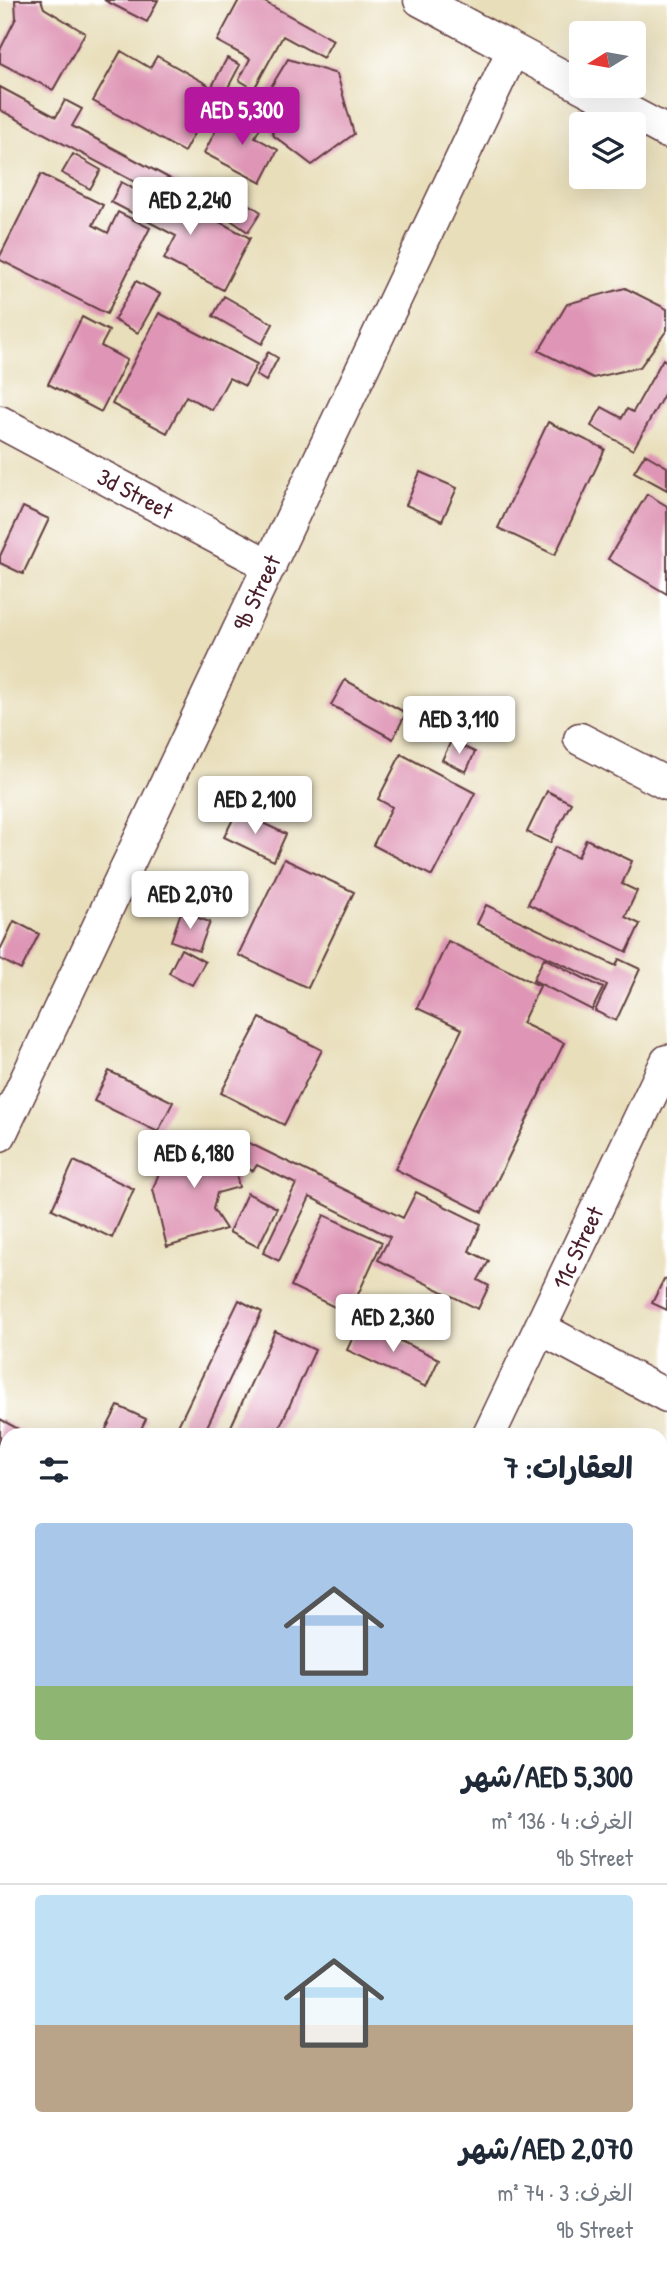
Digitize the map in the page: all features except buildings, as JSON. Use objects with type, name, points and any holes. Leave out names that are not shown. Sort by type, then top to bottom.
[{"type":"street","points":[[420,0],[667,132]]},
{"type":"street","name":"9b Street","points":[[0,1135],[513,50]]},
{"type":"street","name":"3d Street","points":[[0,422],[270,566]]},
{"type":"street","points":[[580,738],[667,784]]},
{"type":"street","name":"11c Street","points":[[492,1428],[667,1061]]},
{"type":"street","points":[[540,1328],[667,1396]]}]
